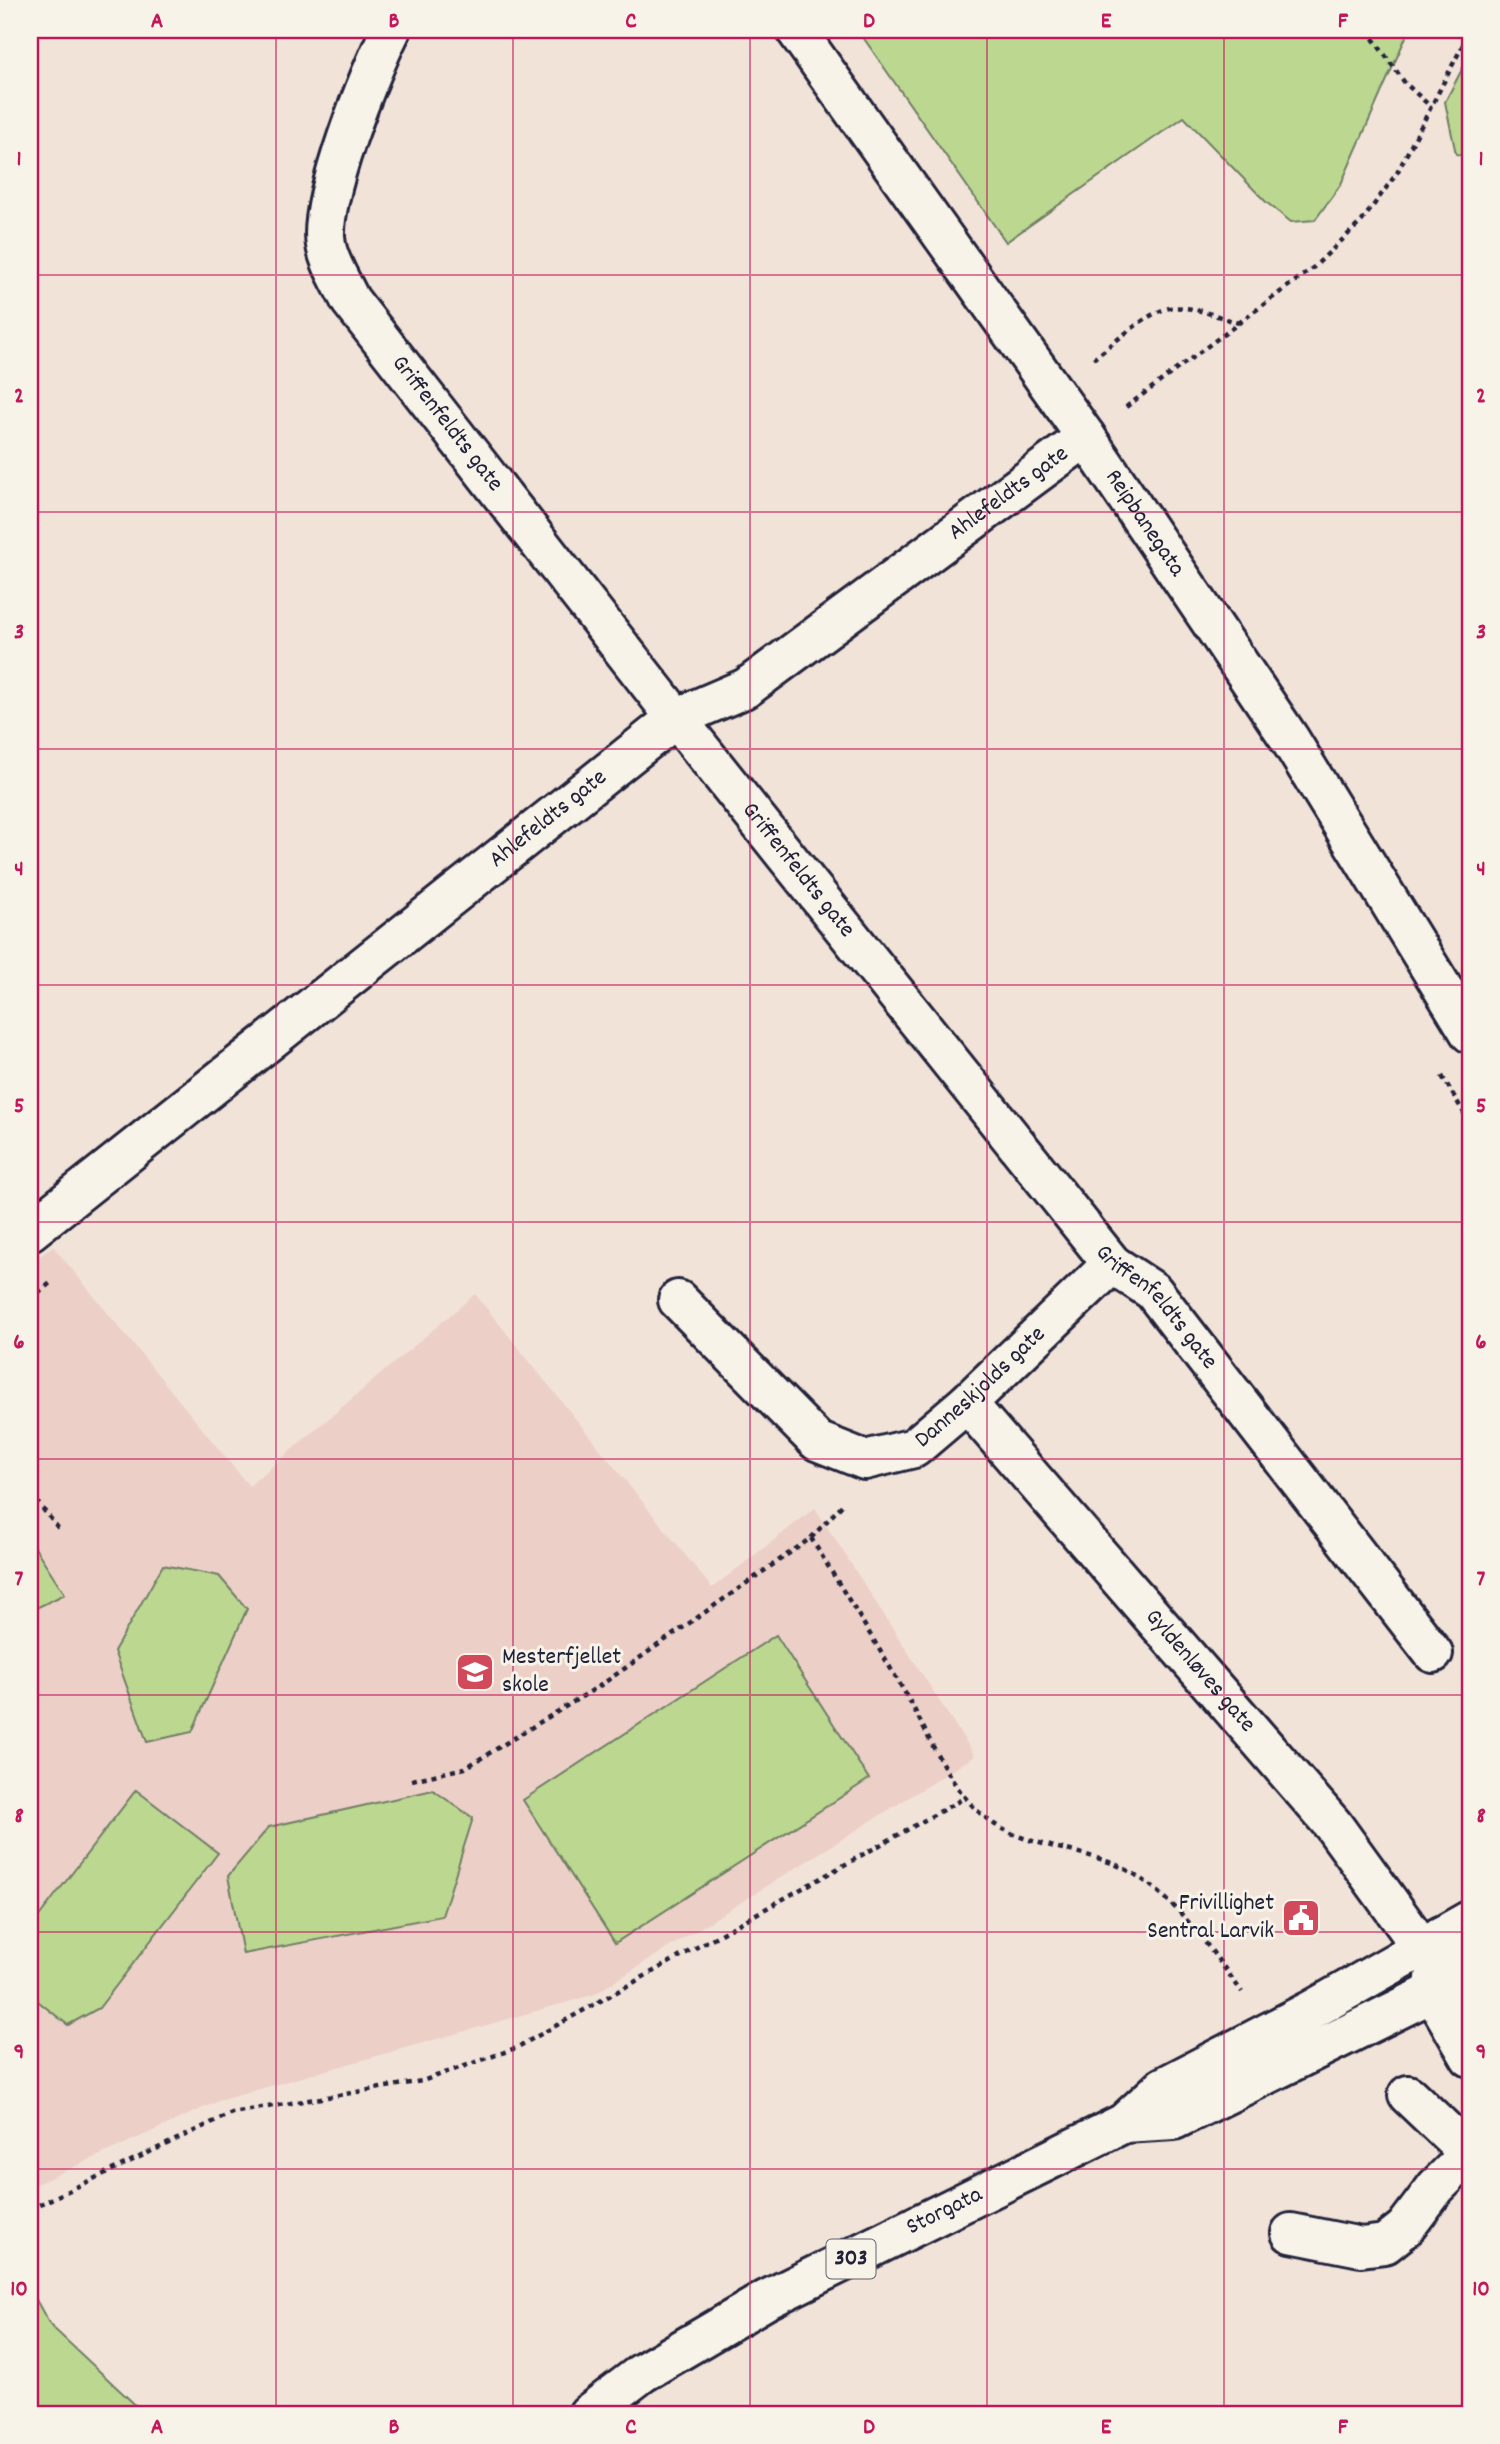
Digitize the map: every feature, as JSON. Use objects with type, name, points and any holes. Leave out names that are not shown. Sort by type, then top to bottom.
[{"type":"street","name":"Griffenfeldts gate","points":[[391,30],[372,68],[330,194],[326,244],[349,300],[676,718],[1112,1264],[1153,1291],[1433,1653]]},
{"type":"street","name":"Reipbanegata","points":[[796,30],[1086,436],[1289,738],[1470,1033]]},
{"type":"street","name":"Ahlefeldts gate","points":[[30,1231],[676,718],[746,688],[1086,436]]},
{"type":"street","name":"Danneskjolds gate","points":[[865,1460],[914,1448],[967,1403],[1112,1264]]},
{"type":"street","points":[[678,1300],[817,1441],[865,1460]]},
{"type":"street","name":"Gyldenløves gate","points":[[967,1403],[1333,1825],[1451,1938]]},
{"type":"street","points":[[1451,1938],[1433,1993],[1470,2057]]},
{"type":"street","name":"Storgata","points":[[588,2414],[642,2374],[766,2300],[1124,2123],[1163,2087],[1451,1938]]},
{"type":"street","name":"Storgata","points":[[1124,2123],[1174,2120],[1470,1974]]},
{"type":"street","points":[[1291,2233],[1361,2247],[1385,2244],[1405,2228],[1436,2187],[1470,2154],[1408,2095]]},
{"type":"path","points":[[1367,30],[1405,83],[1431,108]]},
{"type":"path","points":[[1086,436],[1314,267],[1362,221],[1397,173],[1470,31]]},
{"type":"path","points":[[1091,360],[1153,315],[1170,308],[1206,313],[1239,323]]},
{"type":"path","points":[[30,1299],[53,1281]]},
{"type":"path","points":[[412,1780],[465,1768],[601,1685],[811,1538],[850,1497],[865,1460]]},
{"type":"path","points":[[30,1493],[59,1529]]},
{"type":"path","points":[[811,1538],[908,1698],[950,1776],[966,1797],[995,1824],[1125,1869],[1164,1898],[1206,1943],[1244,1995]]},
{"type":"path","points":[[30,2208],[232,2113],[422,2081],[516,2048],[966,1797]]},
{"type":"shaded area","name":"Mesterfjellet skole","points":[[53,1246],[249,1486],[475,1294],[712,1588],[815,1508],[975,1756],[593,1995],[221,2100],[30,2187],[30,1264]]},
{"type":"shaded area","points":[[1470,2396],[1470,2414],[1449,2414]]},
{"type":"green space","points":[[858,30],[1409,30],[1341,184],[1315,220],[1291,222],[1266,202],[1184,117],[1006,242]]},
{"type":"green space","points":[[1470,54],[1470,158],[1456,154],[1445,102]]},
{"type":"green space","points":[[30,1540],[65,1594],[30,1611]]},
{"type":"green space","points":[[163,1565],[219,1576],[247,1609],[192,1732],[147,1742],[114,1651]]},
{"type":"green space","points":[[776,1635],[869,1779],[615,1943],[523,1800]]},
{"type":"green space","points":[[136,1790],[218,1853],[99,2008],[68,2025],[30,1995],[30,1928]]},
{"type":"green space","points":[[433,1790],[473,1818],[442,1916],[243,1954],[228,1876],[269,1827]]},
{"type":"green space","points":[[30,2289],[50,2325],[145,2414],[30,2414]]},
{"type":"place","name":"Mesterfjellet skole","points":[[475,1672]]},
{"type":"place","name":"Frivillighet Sentral Larvik","points":[[1301,1918]]}]
